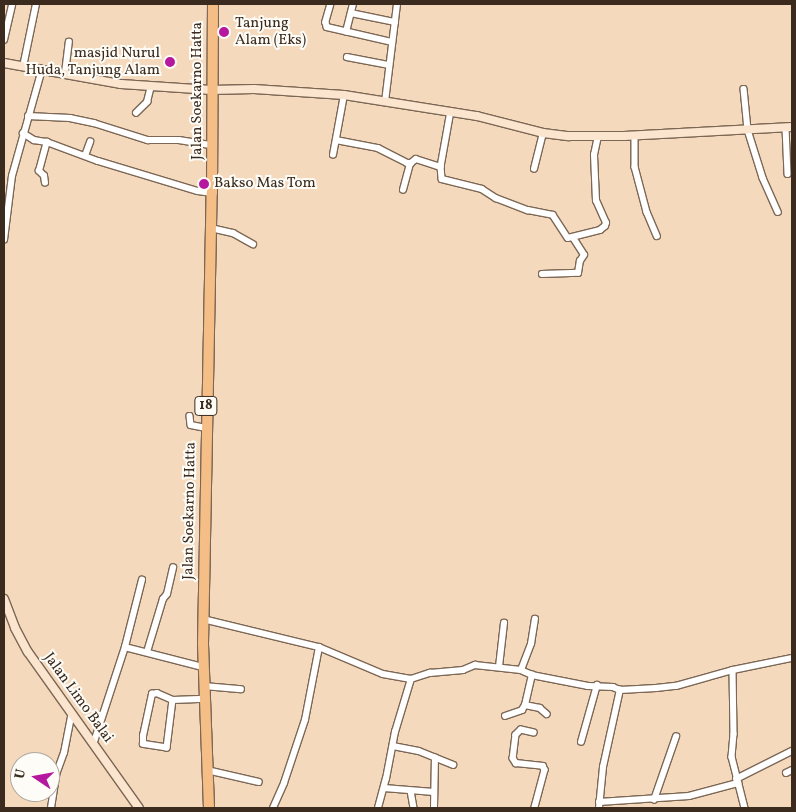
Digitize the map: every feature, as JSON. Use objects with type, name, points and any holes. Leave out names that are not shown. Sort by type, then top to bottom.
[{"type":"highway","name":"Jalan Soekarno Hatta","points":[[209,808],[203,667],[203,619],[212,193],[213,4]]},
{"type":"street","points":[[4,40],[12,4]]},
{"type":"street","points":[[23,66],[36,4]]},
{"type":"street","points":[[331,4],[326,24],[330,28],[392,42]]},
{"type":"street","points":[[346,32],[354,4]]},
{"type":"street","points":[[385,102],[397,4]]},
{"type":"street","points":[[351,13],[395,22]]},
{"type":"street","points":[[65,73],[70,42]]},
{"type":"street","points":[[347,57],[389,65]]},
{"type":"street","points":[[4,64],[151,86],[212,90],[254,89],[344,95],[451,111],[544,133],[635,136],[789,127],[788,174]]},
{"type":"street","points":[[4,240],[12,176],[42,69]]},
{"type":"street","points":[[136,113],[147,102],[151,86]]},
{"type":"street","points":[[744,89],[748,130],[763,178],[778,212]]},
{"type":"street","points":[[333,155],[344,95]]},
{"type":"street","points":[[451,111],[440,176],[445,180],[482,189],[496,198],[528,210],[553,215],[558,220],[565,236],[572,238],[600,230],[606,222],[596,201],[594,155],[598,136]]},
{"type":"street","points":[[28,116],[70,118],[94,123],[148,140],[179,140],[212,145]]},
{"type":"street","points":[[23,133],[34,140],[47,142],[85,156],[198,191],[212,193]]},
{"type":"street","points":[[534,169],[544,133]]},
{"type":"street","points":[[635,136],[635,167],[647,212],[657,236]]},
{"type":"street","points":[[336,140],[378,148],[410,164]]},
{"type":"street","points":[[45,184],[44,176],[39,171],[47,142]]},
{"type":"street","points":[[85,156],[90,142]]},
{"type":"street","points":[[403,190],[410,164],[416,159],[441,167]]},
{"type":"street","points":[[211,228],[233,233],[253,244]]},
{"type":"street","points":[[542,274],[578,273],[580,261],[584,255],[572,238]]},
{"type":"street","points":[[190,416],[191,425],[206,428]]},
{"type":"street","points":[[147,652],[167,594],[173,568]]},
{"type":"street","points":[[94,742],[125,646],[142,580]]},
{"type":"street","name":"Jalan Limo Balai","points":[[4,599],[22,643],[71,716],[94,742],[139,808]]},
{"type":"street","points":[[203,619],[319,647],[383,674],[411,679],[430,673],[463,670],[475,665],[521,670],[532,675],[588,686],[613,686],[620,690],[676,686],[733,670],[792,658]]},
{"type":"street","points":[[521,670],[531,644],[534,619]]},
{"type":"street","points":[[500,667],[504,623]]},
{"type":"street","points":[[125,646],[203,667]]},
{"type":"street","points":[[273,808],[284,784],[305,720],[319,647]]},
{"type":"street","points":[[733,670],[734,734],[732,757],[745,808]]},
{"type":"street","points":[[505,716],[522,710],[525,705],[532,675]]},
{"type":"street","points":[[378,808],[392,746],[411,679]]},
{"type":"street","points":[[581,742],[597,685]]},
{"type":"street","points":[[204,686],[240,689]]},
{"type":"street","points":[[620,690],[603,767],[599,805],[689,796],[737,781],[792,751]]},
{"type":"street","points":[[173,700],[167,748],[143,744],[152,694],[157,693],[173,700],[205,699]]},
{"type":"street","points":[[525,705],[540,708],[547,714]]},
{"type":"street","points":[[51,808],[57,772],[64,753],[71,716]]},
{"type":"street","points":[[534,733],[521,730],[516,735],[513,758],[516,763],[540,765],[545,770],[535,808]]},
{"type":"street","points":[[654,800],[676,737]]},
{"type":"street","points":[[392,746],[419,751],[453,765]]},
{"type":"street","points":[[434,808],[435,758]]},
{"type":"street","points":[[207,770],[259,782]]},
{"type":"street","points":[[786,773],[792,770]]},
{"type":"street","points":[[384,788],[434,792]]},
{"type":"street","points":[[411,791],[414,808]]},
{"type":"place","name":"Tanjung Alam (Eks)","points":[[224,32]]},
{"type":"place","name":"masjid Nurul Huda, Tanjung Alam","points":[[170,62]]},
{"type":"place","name":"Bakso Mas Tom","points":[[204,184]]}]
